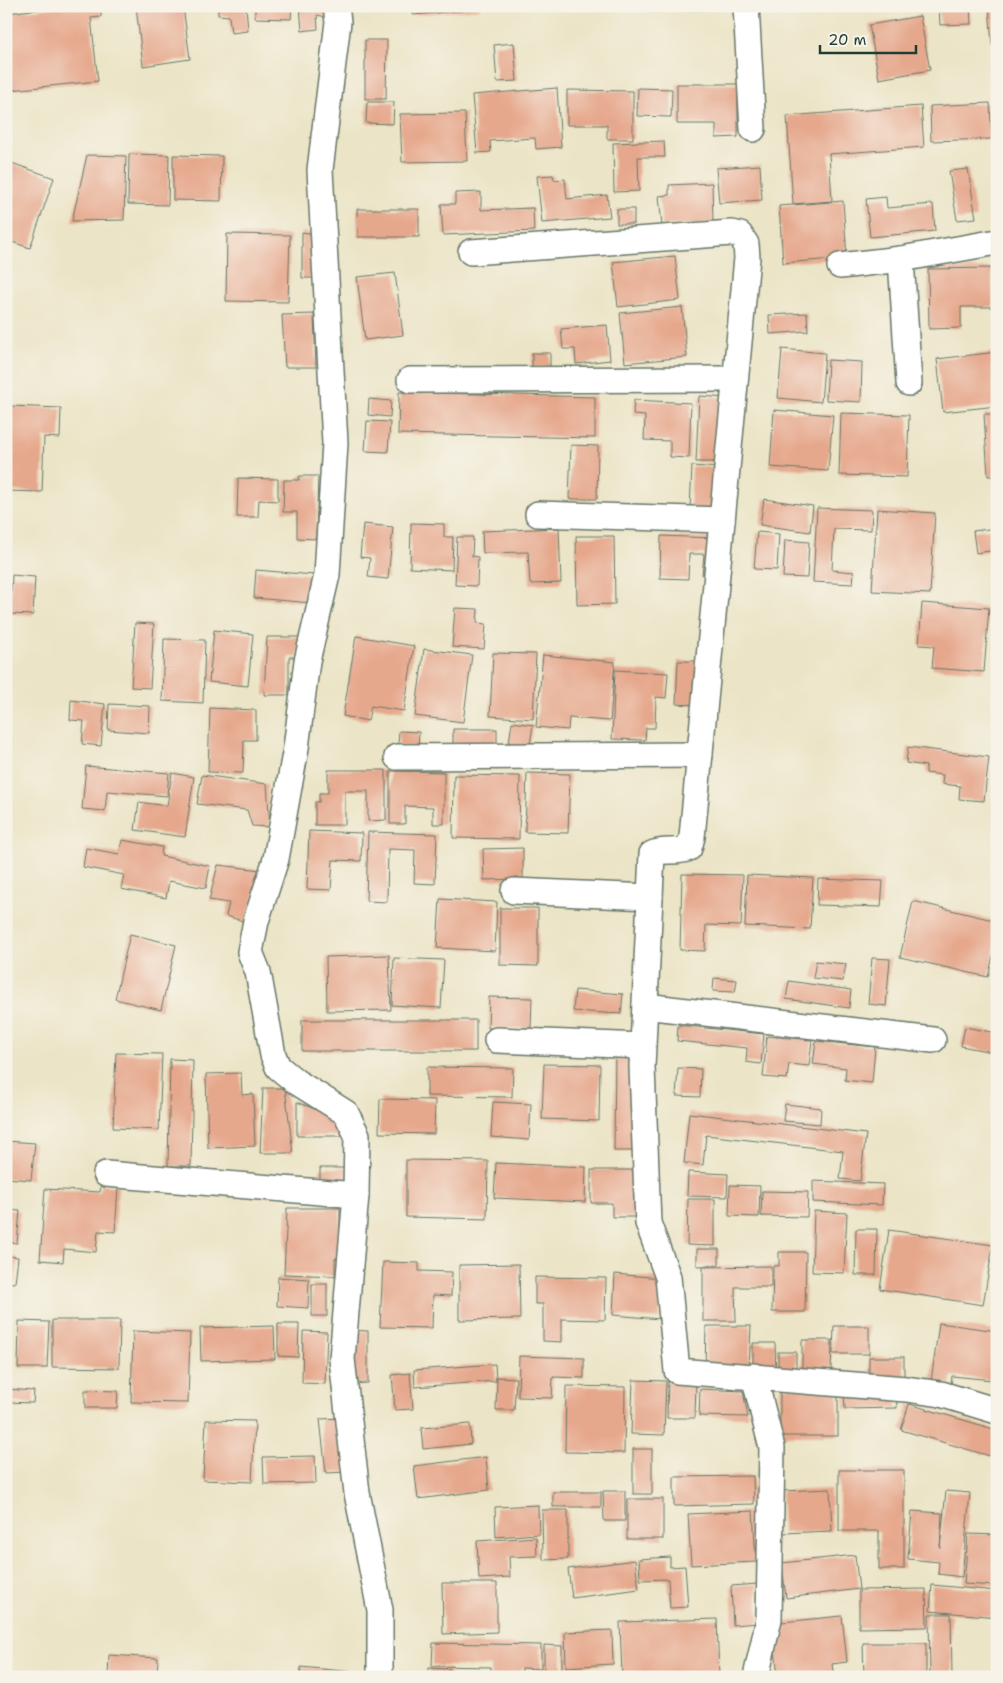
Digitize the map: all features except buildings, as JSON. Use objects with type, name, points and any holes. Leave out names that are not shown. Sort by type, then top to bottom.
[{"type":"street","points":[[336,6],[338,22],[320,170],[335,442],[327,575],[307,660],[296,748],[276,859],[256,920],[250,952],[258,972],[273,1055],[278,1067],[316,1096],[346,1114],[357,1135],[356,1195],[342,1359],[358,1493],[380,1610],[380,1677]]},
{"type":"street","points":[[746,6],[754,129]]},
{"type":"street","points":[[471,252],[732,233],[740,235],[746,244],[747,258],[700,755],[689,848],[682,851],[657,851],[652,854],[643,1046],[648,1223],[668,1277],[677,1371],[754,1376],[941,1394],[997,1411]]},
{"type":"street","points":[[840,266],[901,259],[997,242]]},
{"type":"street","points":[[901,259],[909,383]]},
{"type":"street","points":[[410,380],[735,379]]},
{"type":"street","points":[[538,514],[722,520]]},
{"type":"street","points":[[397,758],[700,755]]},
{"type":"street","points":[[514,891],[650,897]]},
{"type":"street","points":[[645,1006],[933,1040]]},
{"type":"street","points":[[497,1040],[643,1046]]},
{"type":"street","points":[[106,1174],[356,1195]]},
{"type":"street","points":[[754,1376],[772,1448],[769,1619],[756,1677]]}]
